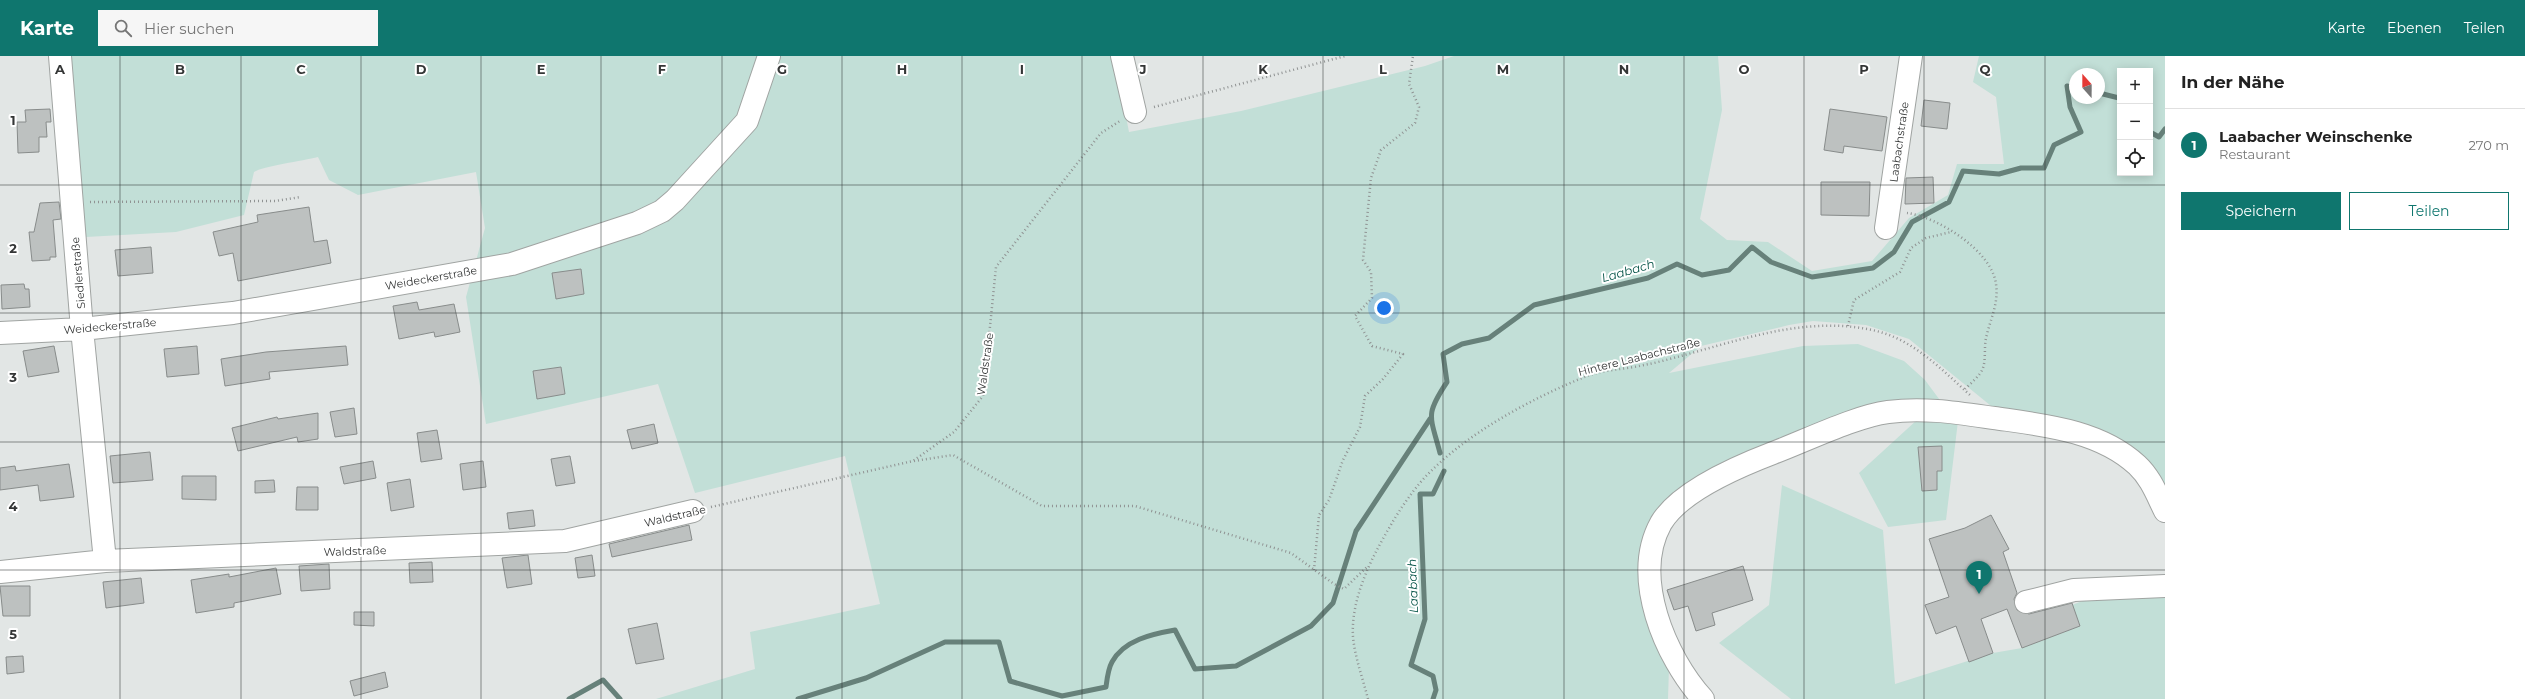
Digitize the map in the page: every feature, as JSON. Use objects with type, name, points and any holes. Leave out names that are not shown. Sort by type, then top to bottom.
[{"type":"street","name":"Siedlerstraße","points":[[60,56],[82,329],[105,561]]},
{"type":"street","name":"Weideckerstraße","points":[[0,333],[82,329],[233,313],[512,264],[637,223],[662,211],[676,200],[747,121],[769,56]]},
{"type":"street","points":[[1122,56],[1134,112]]},
{"type":"street","name":"Laabachstraße","points":[[1886,228],[1911,56]]},
{"type":"street","points":[[1703,699],[1680,668],[1664,637],[1651,589],[1650,564],[1653,544],[1662,522],[1674,508],[1700,487],[1741,465],[1886,412],[1944,411],[2056,427],[2107,446],[2124,455],[2143,471],[2165,511]]},
{"type":"street","name":"Waldstraße","points":[[0,572],[105,561],[565,541],[694,511]]},
{"type":"street","points":[[2026,602],[2074,590],[2165,586]]},
{"type":"path","name":"Waldstraße","points":[[694,511],[913,461],[954,432],[983,396],[996,267],[1101,133],[1134,112],[1345,56]]},
{"type":"path","points":[[1314,570],[1319,515],[1329,500],[1343,460],[1360,428],[1366,396],[1383,379],[1403,354],[1372,346],[1355,316],[1372,298],[1371,272],[1363,260],[1371,178],[1381,150],[1416,123],[1418,107],[1408,84],[1413,56]]},
{"type":"path","points":[[72,202],[275,201],[301,197]]},
{"type":"path","points":[[1911,214],[1952,232],[1969,242],[1991,266],[1996,284],[1995,309],[1986,338],[1982,369],[1965,390]]},
{"type":"path","points":[[1848,326],[1854,300],[1900,272],[1912,248],[1926,238],[1952,232]]},
{"type":"path","name":"Hintere Laabachstraße","points":[[1368,699],[1353,638],[1357,606],[1368,565],[1391,523],[1429,473],[1471,439],[1504,416],[1583,377],[1612,370],[1643,366],[1757,335],[1798,328],[1848,326],[1875,330],[1916,348],[1971,395]]},
{"type":"path","points":[[913,461],[953,455],[1042,506],[1135,506],[1291,553],[1334,584],[1344,589],[1368,565]]},
{"type":"green space","points":[[68,56],[1114,56],[1129,132],[1241,111],[1425,66],[1454,56],[1718,56],[1722,110],[1700,219],[1727,240],[1768,242],[1812,271],[1872,261],[1909,218],[1948,195],[1957,164],[2004,164],[1996,97],[1973,82],[1979,56],[2165,56],[2165,494],[2150,469],[1996,410],[1909,339],[1866,325],[1813,321],[1789,325],[1701,346],[1669,373],[1803,346],[1858,344],[1904,361],[1925,380],[1945,407],[1865,411],[1650,526],[1669,667],[1668,699],[656,699],[755,669],[750,632],[880,604],[845,456],[695,493],[658,384],[486,424],[466,297],[485,228],[476,172],[358,195],[329,180],[318,157],[274,166],[254,172],[244,215],[176,232],[86,237]]},
{"type":"green space","points":[[1918,419],[1958,421],[1946,520],[1888,527],[1859,473]]},
{"type":"green space","points":[[1782,485],[1883,530],[1895,684],[1993,653],[2022,648],[2080,626],[2072,605],[2098,595],[2165,595],[2165,699],[1791,699],[1719,643],[1769,605]]},
{"type":"building","points":[[1924,100],[1950,103],[1947,129],[1921,126]]},
{"type":"building","points":[[50,109],[51,122],[46,122],[47,137],[39,137],[39,152],[18,153],[17,122],[26,122],[25,110]]},
{"type":"building","points":[[1830,109],[1887,117],[1882,151],[1844,146],[1843,153],[1824,150]]},
{"type":"building","points":[[1933,177],[1934,203],[1905,204],[1906,178]]},
{"type":"building","points":[[1821,182],[1870,182],[1869,216],[1821,215]]},
{"type":"building","points":[[59,202],[61,219],[53,220],[56,257],[50,257],[50,260],[32,261],[29,232],[34,232],[40,203]]},
{"type":"building","points":[[309,207],[314,242],[327,240],[331,263],[238,281],[233,253],[219,256],[213,232],[258,222],[257,215]]},
{"type":"building","points":[[151,247],[153,273],[118,276],[115,250]]},
{"type":"building","points":[[581,269],[584,294],[556,299],[552,273]]},
{"type":"building","points":[[24,284],[25,289],[29,289],[30,307],[2,309],[1,285]]},
{"type":"building","points":[[417,302],[419,310],[454,304],[460,332],[435,337],[434,332],[399,339],[393,306]]},
{"type":"building","points":[[54,346],[59,372],[28,377],[23,351]]},
{"type":"building","points":[[197,346],[199,374],[167,377],[164,349]]},
{"type":"building","points":[[346,346],[348,365],[269,372],[270,379],[225,386],[221,359],[266,352]]},
{"type":"building","points":[[561,367],[565,394],[537,399],[533,371]]},
{"type":"building","points":[[354,408],[357,434],[335,437],[330,412]]},
{"type":"building","points":[[318,413],[318,439],[298,442],[297,437],[238,451],[232,428],[277,417],[278,419]]},
{"type":"building","points":[[654,424],[658,443],[632,449],[627,430]]},
{"type":"building","points":[[437,430],[442,459],[421,462],[417,433]]},
{"type":"building","points":[[1942,446],[1942,471],[1937,471],[1937,490],[1922,491],[1918,447]]},
{"type":"building","points":[[150,452],[153,480],[113,483],[110,456]]},
{"type":"building","points":[[570,456],[575,483],[556,486],[551,459]]},
{"type":"building","points":[[373,461],[376,478],[344,484],[340,467]]},
{"type":"building","points":[[483,461],[486,487],[463,490],[460,464]]},
{"type":"building","points":[[69,464],[74,497],[40,501],[38,485],[0,490],[0,468],[15,466],[16,471]]},
{"type":"building","points":[[182,476],[216,476],[216,500],[182,499]]},
{"type":"building","points":[[410,479],[414,507],[391,511],[387,483]]},
{"type":"building","points":[[274,480],[275,492],[255,493],[255,481]]},
{"type":"building","points":[[297,487],[318,487],[318,510],[296,510]]},
{"type":"building","points":[[533,510],[535,526],[509,529],[507,513]]},
{"type":"building","points":[[1991,515],[2009,549],[2003,552],[2017,593],[2014,599],[2017,610],[2029,614],[2072,603],[2080,626],[2022,648],[2007,609],[1981,619],[1993,653],[1969,662],[1956,626],[1936,634],[1925,605],[1949,597],[1929,539],[1965,528]]},
{"type":"building","points":[[689,525],[692,540],[612,557],[609,544]]},
{"type":"building","points":[[528,555],[532,584],[507,588],[502,558]]},
{"type":"building","points":[[592,555],[595,576],[578,578],[575,558]]},
{"type":"building","points":[[432,562],[433,582],[410,583],[409,563]]},
{"type":"building","points":[[329,564],[330,589],[301,591],[299,566]]},
{"type":"building","points":[[1743,566],[1753,600],[1712,613],[1715,625],[1696,631],[1688,606],[1674,610],[1667,590]]},
{"type":"building","points":[[276,568],[281,594],[234,603],[234,607],[196,613],[191,580],[229,574],[229,577]]},
{"type":"building","points":[[141,578],[144,603],[106,608],[103,582]]},
{"type":"building","points":[[0,586],[30,586],[30,616],[3,616]]},
{"type":"building","points":[[354,612],[374,612],[374,626],[354,625]]},
{"type":"building","points":[[657,623],[664,659],[636,664],[628,629]]},
{"type":"building","points":[[23,656],[24,672],[7,674],[6,657]]},
{"type":"building","points":[[385,672],[388,687],[354,696],[350,681]]},
{"type":"waterway","name":"Laabach","points":[[2069,86],[2067,86],[2069,100]]},
{"type":"waterway","name":"Laabach","points":[[2105,94],[2117,98]]},
{"type":"waterway","name":"Laabach","points":[[1440,453],[1432,423],[1432,409],[1447,382],[1443,354],[1462,344],[1489,338],[1534,305],[1648,278],[1677,264],[1702,275],[1729,270],[1752,247],[1771,262],[1812,277],[1873,268],[1894,252],[1912,222],[1949,202],[1963,171],[1999,174],[2021,168],[2044,168],[2054,145],[2081,132],[2070,104]]},
{"type":"waterway","name":"Laabach","points":[[2153,134],[2159,137],[2165,129]]},
{"type":"waterway","points":[[798,699],[866,678],[945,642],[999,642],[1010,681],[1062,696],[1106,687],[1112,662],[1117,654],[1124,648],[1139,639],[1175,630],[1195,669],[1236,666],[1311,626],[1333,603],[1356,531],[1430,419]]},
{"type":"waterway","name":"Laabach","points":[[1433,699],[1436,690],[1433,676],[1411,665],[1425,619],[1420,494],[1433,494],[1444,471]]},
{"type":"waterway","points":[[569,699],[603,680],[620,699]]},
{"type":"place","name":"Laabacher Weinschenke","points":[[1979,594]]}]
